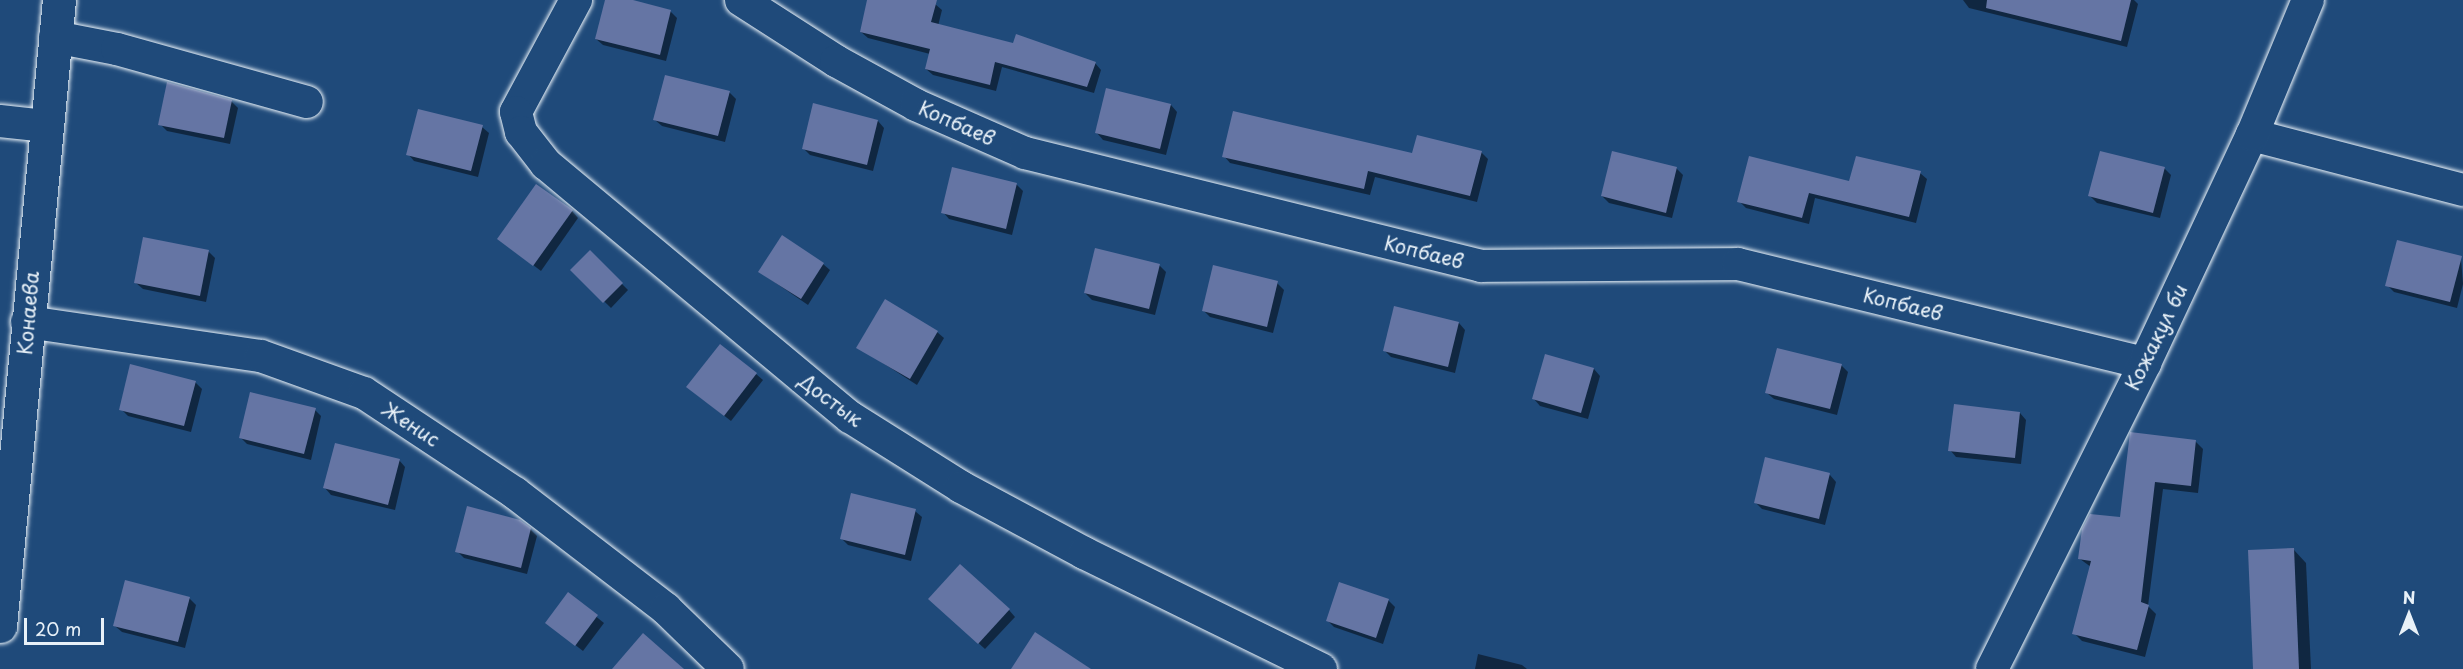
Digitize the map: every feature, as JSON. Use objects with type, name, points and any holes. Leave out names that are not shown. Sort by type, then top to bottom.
[{"type":"main road","name":"Конаева","points":[[0,626],[45,126],[59,0]]},
{"type":"street","name":"Достык","points":[[576,0],[516,112],[521,132],[546,164],[850,417],[992,504],[1321,669]]},
{"type":"street","name":"Копбаев","points":[[741,0],[836,61],[906,100],[1025,153],[1481,266],[1738,264],[2145,363]]},
{"type":"street","name":"Кожакул би","points":[[1992,669],[2145,363],[2252,135],[2308,0]]},
{"type":"street","points":[[55,37],[117,49],[307,102]]},
{"type":"street","points":[[0,122],[45,126]]},
{"type":"street","points":[[2252,135],[2463,190]]},
{"type":"street","name":"Женис","points":[[27,322],[261,356],[364,393],[515,493],[666,609],[728,669]]},
{"type":"building","points":[[605,0],[633,0],[671,10],[660,55],[595,39]]},
{"type":"building","points":[[867,0],[937,0],[931,22],[1013,43],[1016,34],[1096,62],[1087,87],[995,62],[990,85],[925,69],[930,49],[860,32]]},
{"type":"building","points":[[1987,0],[2131,0],[2121,41],[1986,8]]},
{"type":"building","points":[[665,75],[730,91],[718,136],[653,120]]},
{"type":"building","points":[[167,82],[232,100],[224,138],[158,125]]},
{"type":"building","points":[[1106,88],[1171,104],[1160,149],[1095,133]]},
{"type":"building","points":[[813,103],[878,120],[867,165],[802,149]]},
{"type":"building","points":[[418,109],[483,125],[471,171],[406,155]]},
{"type":"building","points":[[1233,111],[1412,153],[1417,135],[1482,151],[1470,196],[1368,171],[1364,189],[1222,157]]},
{"type":"building","points":[[1612,151],[1677,167],[1666,213],[1601,196]]},
{"type":"building","points":[[2100,151],[2165,167],[2153,213],[2088,196]]},
{"type":"building","points":[[1749,156],[1849,181],[1856,156],[1921,171],[1909,217],[1809,193],[1802,218],[1737,202]]},
{"type":"building","points":[[952,167],[1017,183],[1006,229],[941,213]]},
{"type":"building","points":[[536,184],[573,210],[533,266],[497,239]]},
{"type":"building","points":[[782,235],[824,263],[801,299],[758,272]]},
{"type":"building","points":[[143,237],[209,250],[200,296],[134,283]]},
{"type":"building","points":[[2397,240],[2462,256],[2450,302],[2385,286]]},
{"type":"building","points":[[1095,248],[1160,264],[1149,309],[1084,293]]},
{"type":"building","points":[[590,250],[623,283],[603,303],[570,270]]},
{"type":"building","points":[[1213,265],[1278,281],[1267,327],[1202,311]]},
{"type":"building","points":[[885,299],[938,331],[910,379],[856,348]]},
{"type":"building","points":[[1394,306],[1459,322],[1448,367],[1383,351]]},
{"type":"building","points":[[720,344],[757,373],[724,416],[686,387]]},
{"type":"building","points":[[1777,348],[1842,364],[1830,409],[1765,393]]},
{"type":"building","points":[[1545,354],[1594,368],[1581,413],[1532,399]]},
{"type":"building","points":[[130,364],[196,381],[184,426],[119,410]]},
{"type":"building","points":[[250,392],[316,408],[304,454],[239,438]]},
{"type":"building","points":[[1954,404],[2020,412],[2015,458],[1948,451]]},
{"type":"building","points":[[2130,432],[2196,440],[2191,486],[2155,482],[2141,602],[2149,605],[2137,650],[2072,634],[2091,561],[2078,559],[2082,529],[2090,514],[2120,517]]},
{"type":"building","points":[[335,443],[400,459],[388,505],[323,488]]},
{"type":"building","points":[[1765,457],[1830,473],[1819,519],[1754,503]]},
{"type":"building","points":[[851,493],[916,509],[905,555],[840,539]]},
{"type":"building","points":[[467,506],[520,520],[531,528],[521,568],[455,552]]},
{"type":"building","points":[[2294,548],[2299,669],[2253,669],[2248,550]]},
{"type":"building","points":[[960,564],[1010,609],[978,644],[928,599]]},
{"type":"building","points":[[125,580],[190,597],[178,642],[113,626]]},
{"type":"building","points":[[1339,582],[1389,599],[1376,638],[1326,621]]},
{"type":"building","points":[[568,592],[598,615],[575,646],[545,623]]},
{"type":"building","points":[[1035,632],[1091,669],[1011,669]]},
{"type":"building","points":[[643,633],[684,669],[612,669]]}]
